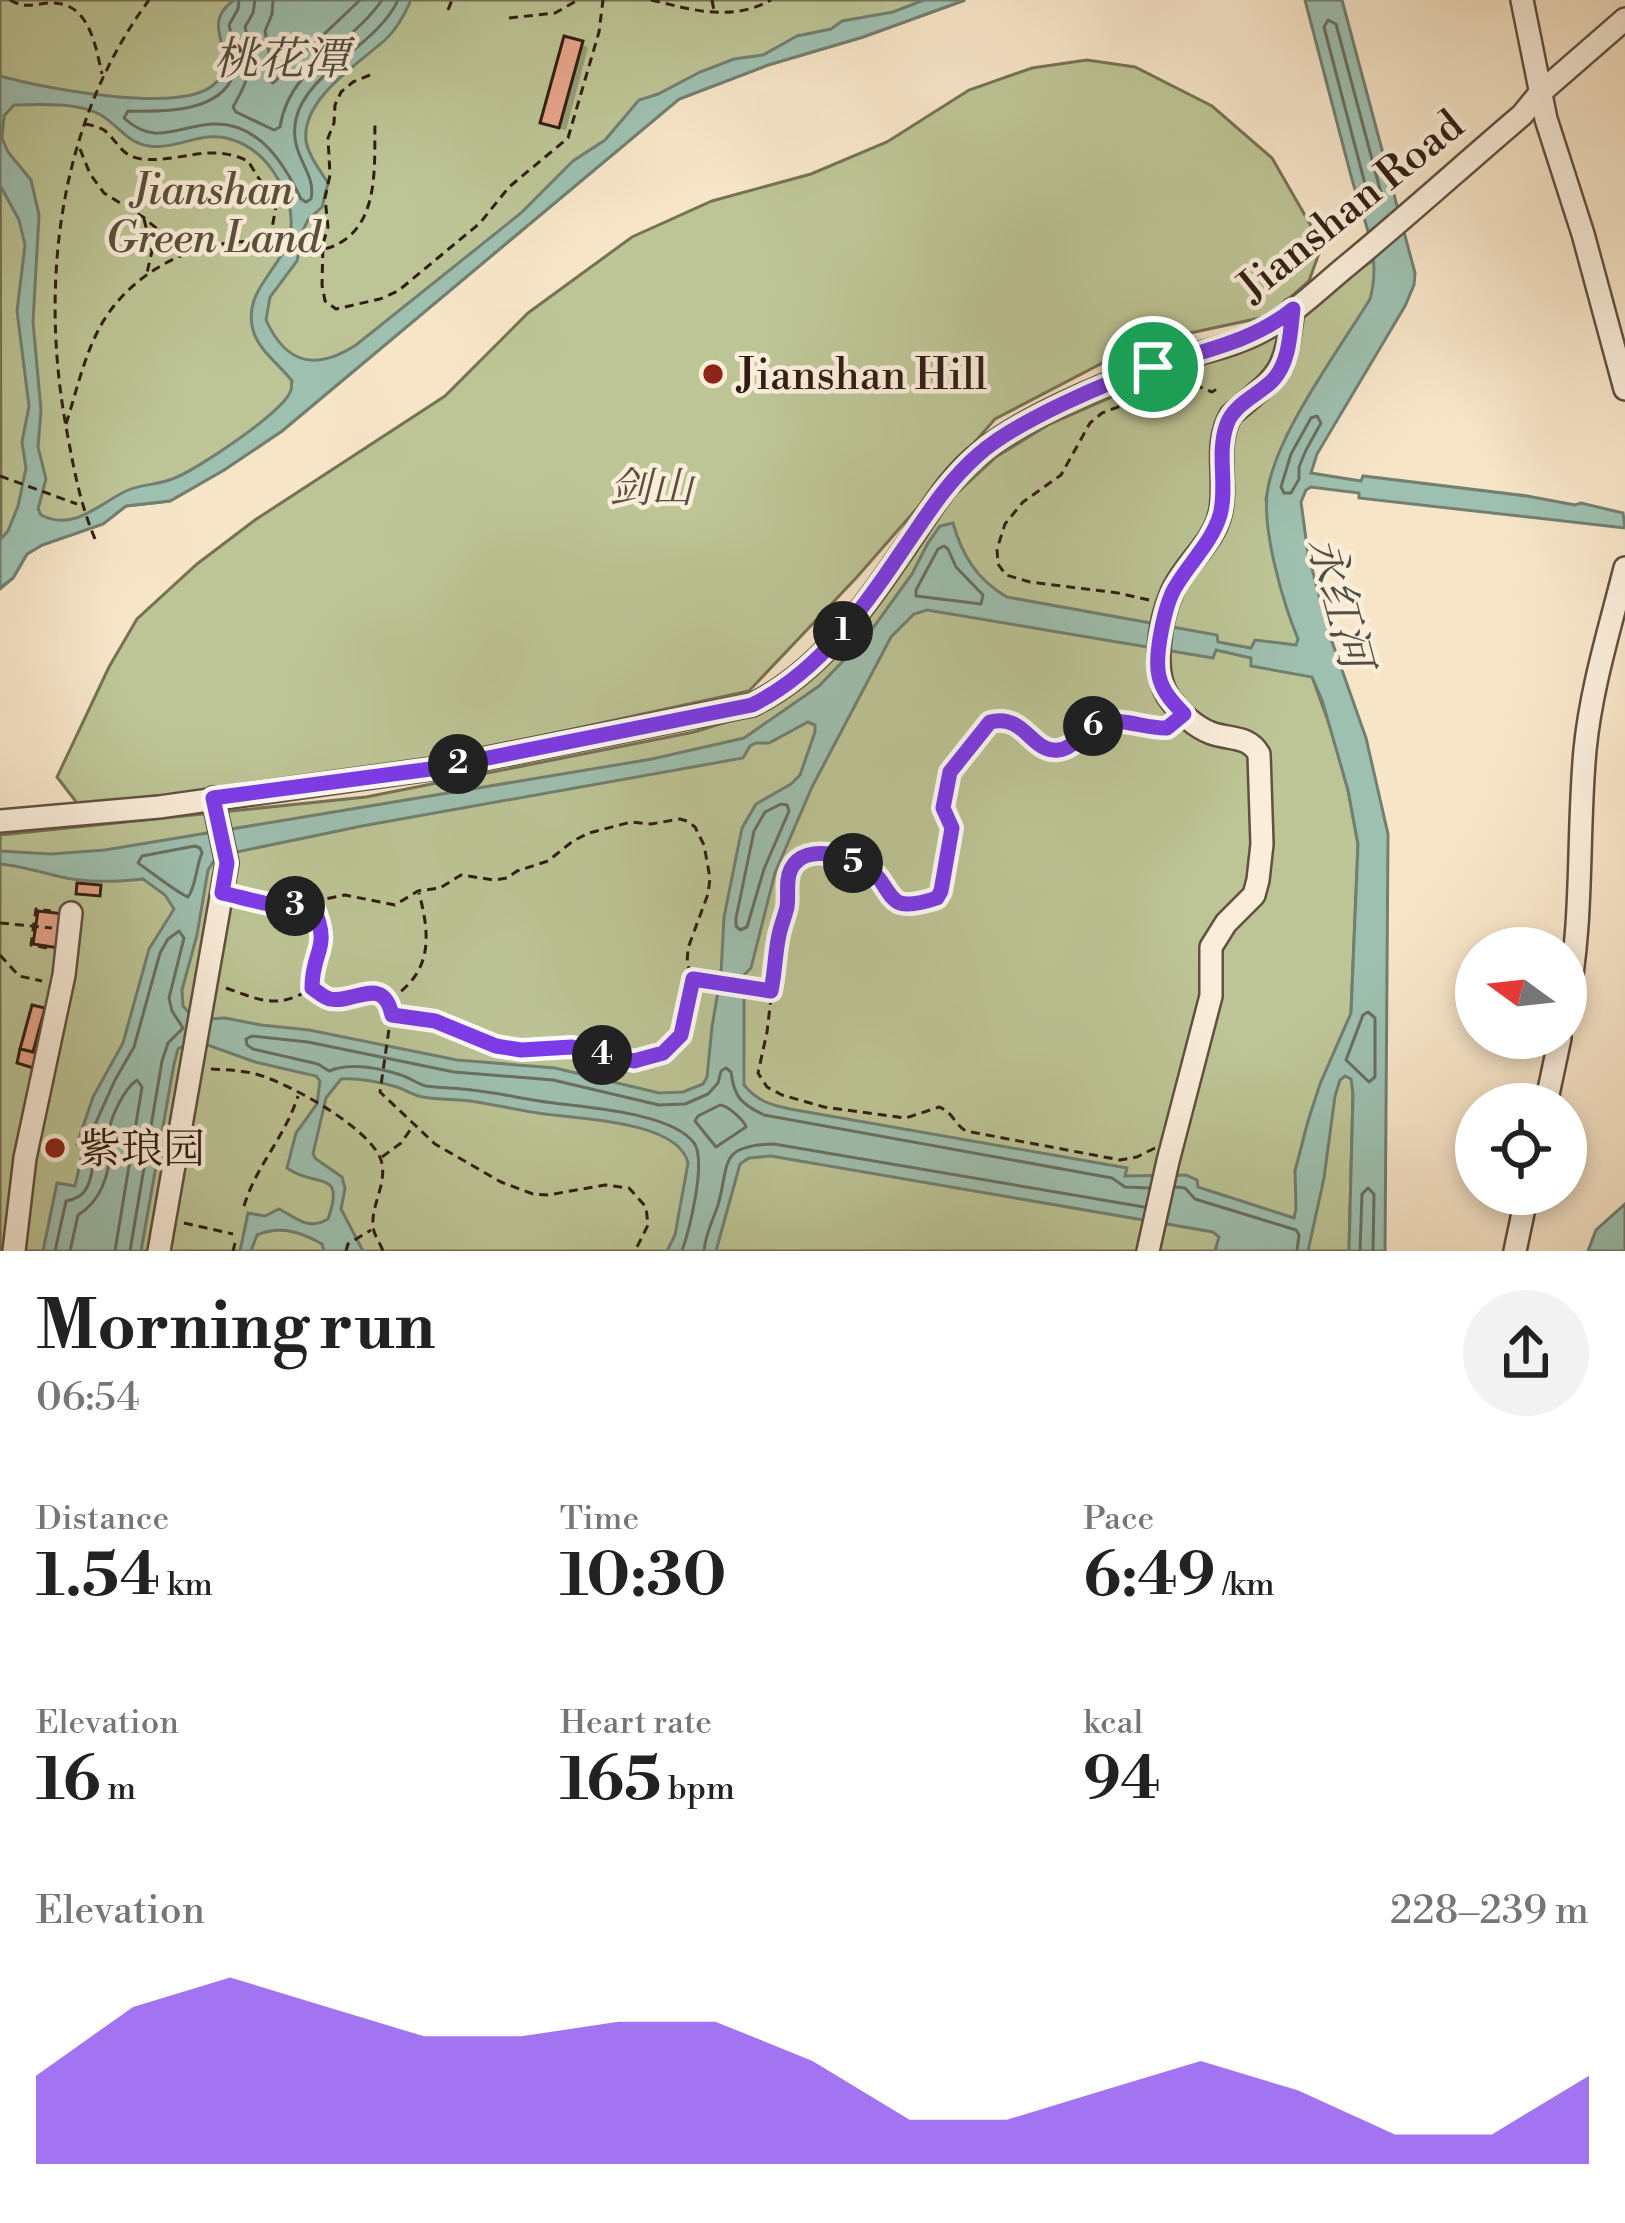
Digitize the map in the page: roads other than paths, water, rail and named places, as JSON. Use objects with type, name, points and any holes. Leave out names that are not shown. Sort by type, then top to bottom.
[{"type":"street","points":[[1522,0],[1540,92],[1625,389]]},
{"type":"street","name":"Jianshan Road","points":[[0,821],[217,804],[438,768],[752,705],[779,692],[840,636],[946,487],[981,452],[1109,384],[1264,330],[1369,248],[1625,19]]},
{"type":"street","points":[[1150,1245],[1211,996],[1211,947],[1226,923],[1254,895],[1262,844],[1259,754],[1254,745],[1214,734],[1184,714],[1162,687],[1158,664],[1173,590],[1216,527],[1222,507],[1221,463],[1227,423],[1280,371],[1293,309]]},
{"type":"street","points":[[1578,927],[1585,748],[1625,568]]},
{"type":"street","points":[[159,1251],[227,863],[217,804]]},
{"type":"street","points":[[14,1251],[25,1158],[62,985],[68,931]]},
{"type":"street","points":[[1515,1251],[1523,1215]]},
{"type":"water","name":"桃花潭","points":[[234,0],[411,0],[389,36],[322,97],[307,126],[307,147],[328,183],[322,207],[303,230],[297,261],[270,297],[266,320],[293,355],[316,360],[356,345],[521,213],[573,161],[605,140],[639,100],[700,72],[734,59],[763,55],[797,36],[831,29],[842,21],[893,12],[924,0],[965,0],[679,99],[282,431],[170,501],[126,506],[103,524],[42,545],[27,554],[13,578],[0,588],[0,540],[18,506],[26,468],[22,442],[29,406],[17,311],[25,245],[19,220],[0,185],[0,76],[116,97],[182,97],[206,90],[224,66],[218,27],[224,9]],"holes":[[[14,105],[60,105],[95,112],[129,138],[149,146],[210,137],[238,142],[269,166],[289,206],[286,246],[252,310],[253,330],[260,344],[292,381],[285,400],[238,440],[183,474],[131,489],[64,520],[41,515],[38,509],[46,479],[38,447],[41,410],[33,322],[39,215],[31,180],[2,138],[4,116]]]},
{"type":"water","points":[[1305,0],[1342,0],[1415,273],[1405,306],[1317,454],[1311,473],[1581,503],[1623,513],[1625,528],[1359,498],[1359,493],[1311,487],[1301,502],[1308,554],[1330,636],[1366,738],[1388,834],[1385,1251],[1349,1251],[1353,1094],[1351,1079],[1345,1076],[1335,1096],[1308,1251],[1215,1251],[1219,1237],[1213,1232],[771,1156],[740,1164],[716,1251],[667,1251],[675,1235],[688,1163],[668,1139],[608,1121],[429,1098],[397,1087],[341,1079],[326,1098],[313,1154],[342,1177],[341,1209],[363,1251],[324,1251],[314,1240],[282,1230],[257,1235],[251,1251],[240,1251],[248,1213],[265,1216],[279,1209],[308,1223],[328,1219],[331,1186],[287,1168],[296,1133],[317,1104],[320,1081],[316,1076],[189,1043],[178,1049],[174,1064],[141,1251],[43,1251],[57,1183],[75,1186],[84,1146],[77,1144],[93,1097],[123,1043],[149,949],[174,909],[165,895],[143,879],[67,878],[0,864],[0,851],[105,850],[652,759],[744,738],[819,686],[868,635],[940,526],[953,523],[972,566],[1007,597],[1217,635],[1218,642],[1251,648],[1255,640],[1296,645],[1271,548],[1267,495],[1294,421],[1370,299],[1374,266]],"holes":[[[927,610],[1213,658],[1216,650],[1251,658],[1251,666],[1312,677],[1348,790],[1358,844],[1351,1013],[1308,1121],[1295,1171],[1294,1218],[1198,1187],[1197,1180],[1186,1175],[1125,1176],[1127,1168],[790,1109],[765,1102],[744,1085],[744,975],[751,968],[775,873],[812,787],[891,637],[914,614]],[[808,722],[815,725],[815,732],[800,775],[756,804],[742,828],[724,917],[721,973],[703,1084],[683,1092],[659,1093],[555,1068],[457,1060],[309,1030],[207,1019],[192,1016],[183,1006],[182,990],[208,870],[217,856],[743,758],[750,746],[769,743]]]},
{"type":"water","points":[[1625,1204],[1625,1251],[1588,1251],[1596,1230]]},
{"type":"place","name":"Jianshan Hill","points":[[713,374]]},
{"type":"place","name":"紫琅园","points":[[55,1148]]},
{"type":"park label","name":"Jianshan Green Land","points":[[213,213]]},
{"type":"park label","name":"剑山","points":[[651,487]]},
{"type":"water label","name":"永红河","points":[[1341,602]]}]
